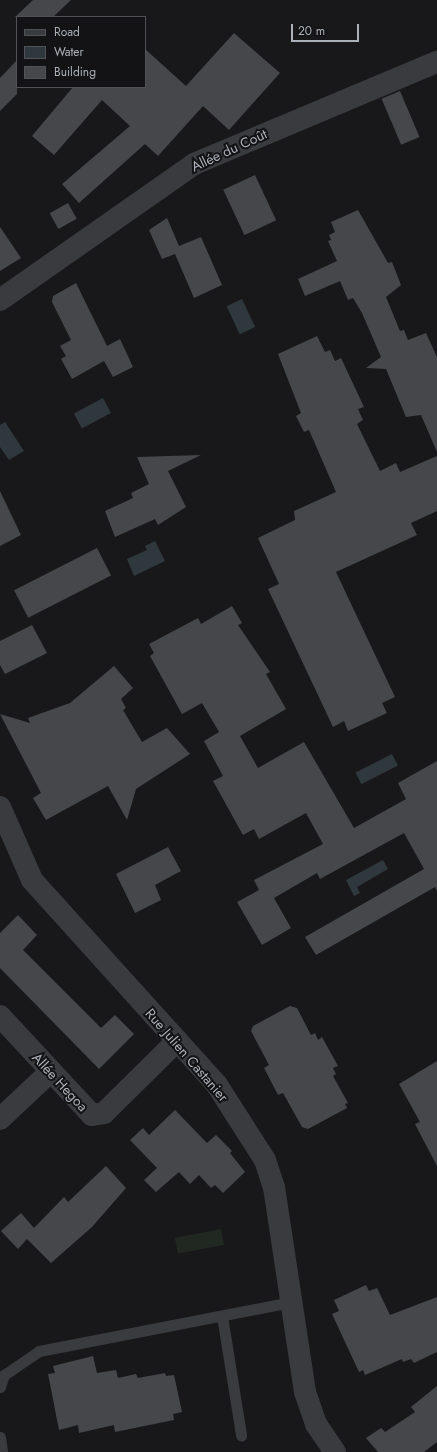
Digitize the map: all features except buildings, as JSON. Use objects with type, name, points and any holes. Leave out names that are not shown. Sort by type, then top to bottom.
[{"type":"street","name":"Allée du Coût","points":[[0,300],[194,164],[437,62]]},
{"type":"street","name":"Rue Julien Castanier","points":[[0,807],[32,880],[49,903],[217,1085],[265,1160],[274,1187],[290,1302],[305,1392],[316,1424],[335,1452]]},
{"type":"street","name":"Allée Hegoa","points":[[0,1016],[50,1072],[92,1115],[104,1113],[177,1041]]},
{"type":"street","points":[[0,1119],[50,1072]]},
{"type":"lane","points":[[0,1387],[4,1375],[39,1351],[290,1302]]},
{"type":"lane","points":[[222,1316],[241,1435]]},
{"type":"lane","points":[[0,1437],[2,1452]]},
{"type":"shaded area","points":[[221,1229],[224,1245],[178,1254],[175,1238]]},
{"type":"water","points":[[242,299],[255,327],[240,334],[227,306]]},
{"type":"water","points":[[103,398],[111,413],[82,429],[74,413]]},
{"type":"water","points":[[5,422],[24,451],[9,460],[0,447],[0,425]]},
{"type":"water","points":[[155,541],[165,561],[134,576],[127,559],[147,550],[145,546]]},
{"type":"water","points":[[392,754],[398,766],[361,784],[355,773]]},
{"type":"water","points":[[383,860],[388,869],[357,887],[360,893],[354,896],[346,880]]}]
